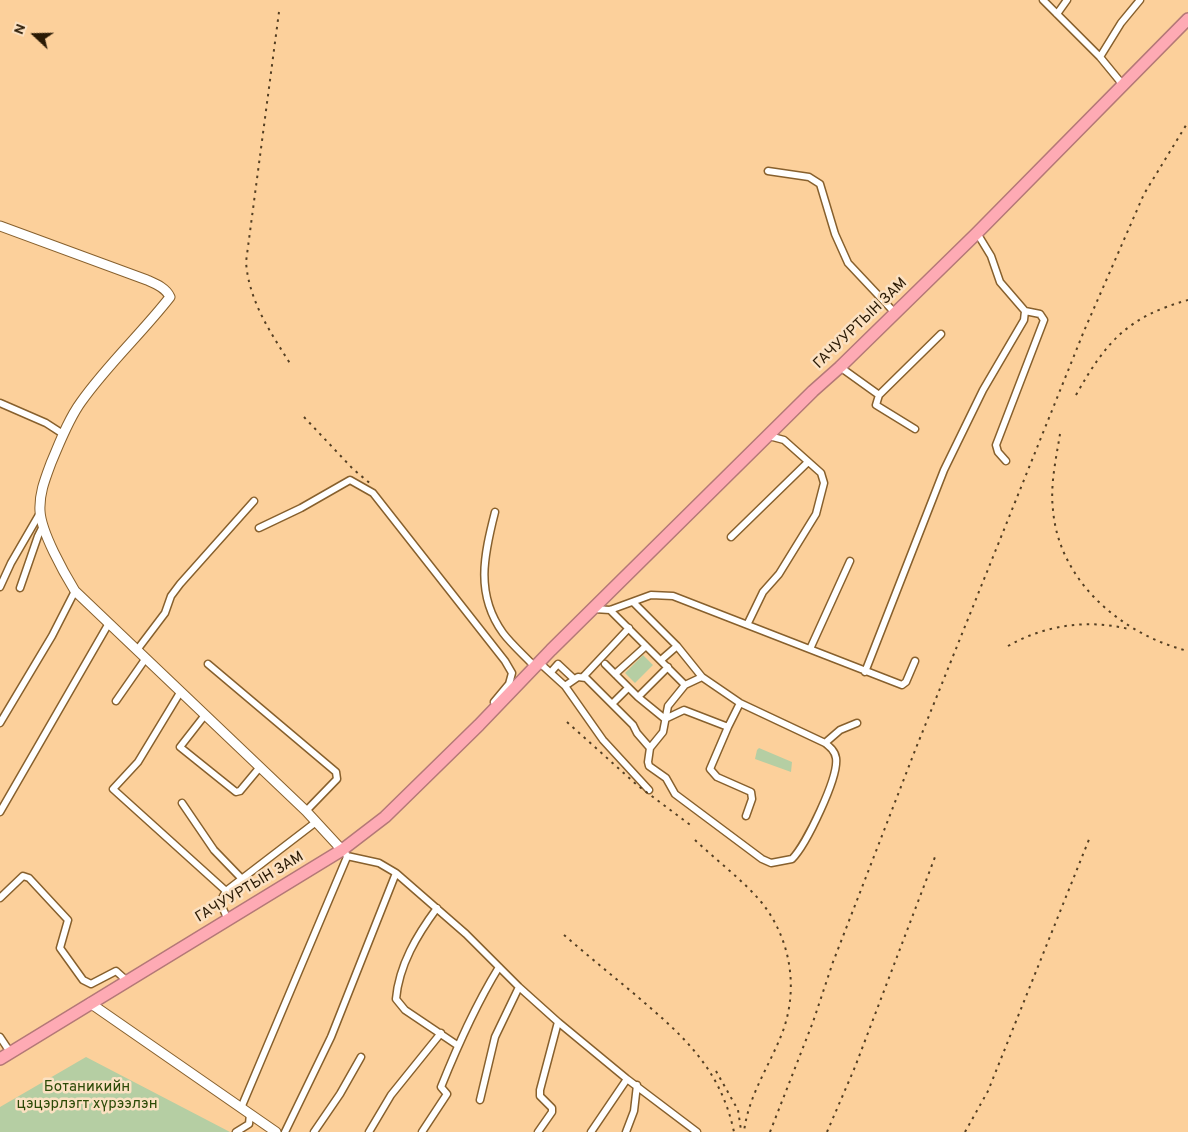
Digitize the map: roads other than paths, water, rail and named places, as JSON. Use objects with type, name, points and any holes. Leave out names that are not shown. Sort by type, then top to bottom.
[{"type":"highway","name":"ГАЧУУРТЫН ЗАМ","points":[[0,1059],[126,980],[344,853],[385,817],[491,710],[543,668],[554,649],[813,391],[840,367],[976,233],[1188,20]]},
{"type":"street","points":[[1043,0],[1100,56],[1123,85]]},
{"type":"street","points":[[1057,14],[1067,0]]},
{"type":"street","points":[[1100,56],[1121,23],[1140,0]]},
{"type":"street","points":[[768,171],[809,177],[820,184],[835,234],[848,263],[895,313]]},
{"type":"street","points":[[0,226],[147,280],[161,286],[170,297],[81,402],[63,434],[45,481],[40,497],[40,513],[62,570],[75,591],[306,811],[344,853],[379,863],[396,873],[437,908],[558,1022],[627,1079],[697,1132]]},
{"type":"street","points":[[976,233],[991,256],[1000,282],[1026,310],[1040,314],[1044,320],[998,437],[996,445],[998,452],[1006,461]]},
{"type":"street","points":[[865,672],[944,470],[979,397],[1024,320],[1026,310]]},
{"type":"street","points":[[915,428],[876,405],[879,396],[941,334]]},
{"type":"street","points":[[840,367],[879,396]]},
{"type":"street","points":[[0,403],[46,422],[63,434]]},
{"type":"street","points":[[748,623],[763,592],[779,574],[816,514],[824,483],[820,473],[784,440],[769,436]]},
{"type":"street","points":[[731,537],[808,462]]},
{"type":"street","points":[[259,528],[301,508],[350,480],[373,493],[509,667],[512,674],[509,684],[491,710]]},
{"type":"street","points":[[137,650],[165,613],[171,596],[180,584],[254,500]]},
{"type":"street","points":[[494,512],[484,554],[485,589],[495,621],[504,634],[565,686],[603,740],[649,790]]},
{"type":"street","points":[[0,587],[11,563],[40,513]]},
{"type":"street","points":[[20,588],[38,536],[44,525]]},
{"type":"street","points":[[810,649],[850,561]]},
{"type":"street","points":[[0,722],[52,636],[75,591]]},
{"type":"street","points":[[594,609],[610,610],[634,603],[651,595],[673,596],[748,623],[865,672],[904,685],[915,661]]},
{"type":"street","points":[[634,603],[677,646],[702,677],[740,703],[825,743],[834,751],[836,757],[830,790],[795,856],[788,861],[771,863],[762,859],[675,794],[666,778],[649,766],[650,748],[663,732],[668,706],[685,685],[702,677]]},
{"type":"street","points":[[610,610],[685,685]]},
{"type":"street","points":[[0,812],[109,623]]},
{"type":"street","points":[[565,686],[574,679],[583,677],[629,628]]},
{"type":"street","points":[[615,674],[646,646]]},
{"type":"street","points":[[661,660],[677,646]]},
{"type":"street","points":[[116,701],[146,658]]},
{"type":"street","points":[[208,664],[336,772],[337,778],[306,811]]},
{"type":"street","points":[[543,668],[558,664],[574,679]]},
{"type":"street","points":[[605,664],[628,688],[665,719]]},
{"type":"street","points":[[638,697],[668,668]]},
{"type":"street","points":[[583,677],[633,725],[637,733],[650,748]]},
{"type":"street","points":[[612,704],[628,688]]},
{"type":"street","points":[[181,691],[138,762],[113,789],[226,891]]},
{"type":"street","points":[[740,703],[710,769],[717,777],[751,792],[752,799],[746,816]]},
{"type":"street","points":[[665,719],[684,710],[728,727]]},
{"type":"street","points":[[205,715],[180,747],[236,792],[260,767]]},
{"type":"street","points":[[825,743],[840,730],[858,723]]},
{"type":"street","points":[[182,804],[214,850],[242,879]]},
{"type":"street","points":[[228,920],[220,902],[226,891],[316,822]]},
{"type":"street","points":[[241,1108],[344,853]]},
{"type":"street","points":[[285,1132],[331,1037],[396,873]]},
{"type":"street","points":[[0,898],[23,876],[29,878],[68,920],[60,948],[83,980],[91,984],[116,971],[126,980]]},
{"type":"street","points":[[437,908],[407,955],[397,985],[396,999],[405,1010],[458,1045]]},
{"type":"street","points":[[422,1132],[447,1094],[441,1087],[458,1045],[476,1006],[499,967]]},
{"type":"street","points":[[480,1100],[495,1037],[519,987]]},
{"type":"street","points":[[90,1003],[276,1132]]},
{"type":"street","points":[[538,1132],[552,1112],[552,1108],[540,1096],[540,1090],[558,1022]]},
{"type":"street","points":[[369,1132],[391,1095],[441,1033]]},
{"type":"street","points":[[0,1037],[10,1052]]},
{"type":"street","points":[[314,1132],[340,1094],[361,1057]]},
{"type":"street","points":[[591,1132],[627,1079]]},
{"type":"street","points":[[626,1132],[634,1111],[637,1085]]},
{"type":"street","points":[[236,1132],[248,1124],[250,1114]]},
{"type":"railway","points":[[279,12],[246,262],[251,290],[256,304],[291,365]]},
{"type":"railway","points":[[770,1132],[813,1022],[833,962],[916,748],[1084,331],[1144,194],[1188,122]]},
{"type":"railway","points":[[1076,395],[1098,360],[1120,334],[1149,315],[1188,300]]},
{"type":"railway","points":[[304,417],[353,469],[372,485]]},
{"type":"railway","points":[[1060,434],[1052,501],[1058,536],[1067,560],[1081,582],[1098,602],[1118,618],[1140,632],[1188,651]]},
{"type":"railway","points":[[1008,646],[1037,633],[1067,626],[1098,624],[1129,629]]},
{"type":"railway","points":[[567,722],[637,785],[693,827]]},
{"type":"railway","points":[[965,1132],[988,1091],[1090,837]]},
{"type":"railway","points":[[695,840],[738,878],[762,903],[780,934],[790,967],[791,985],[787,1019],[754,1095],[744,1132]]},
{"type":"railway","points":[[827,1132],[855,1067],[935,857]]},
{"type":"railway","points":[[564,935],[666,1022],[696,1053],[719,1088],[728,1109],[734,1132]]},
{"type":"railway","points":[[716,1071],[738,1110],[741,1130]]},
{"type":"park label","name":"Ботаникийн цэцэрлэгт хүрээлэн","points":[[87,1096]]}]
